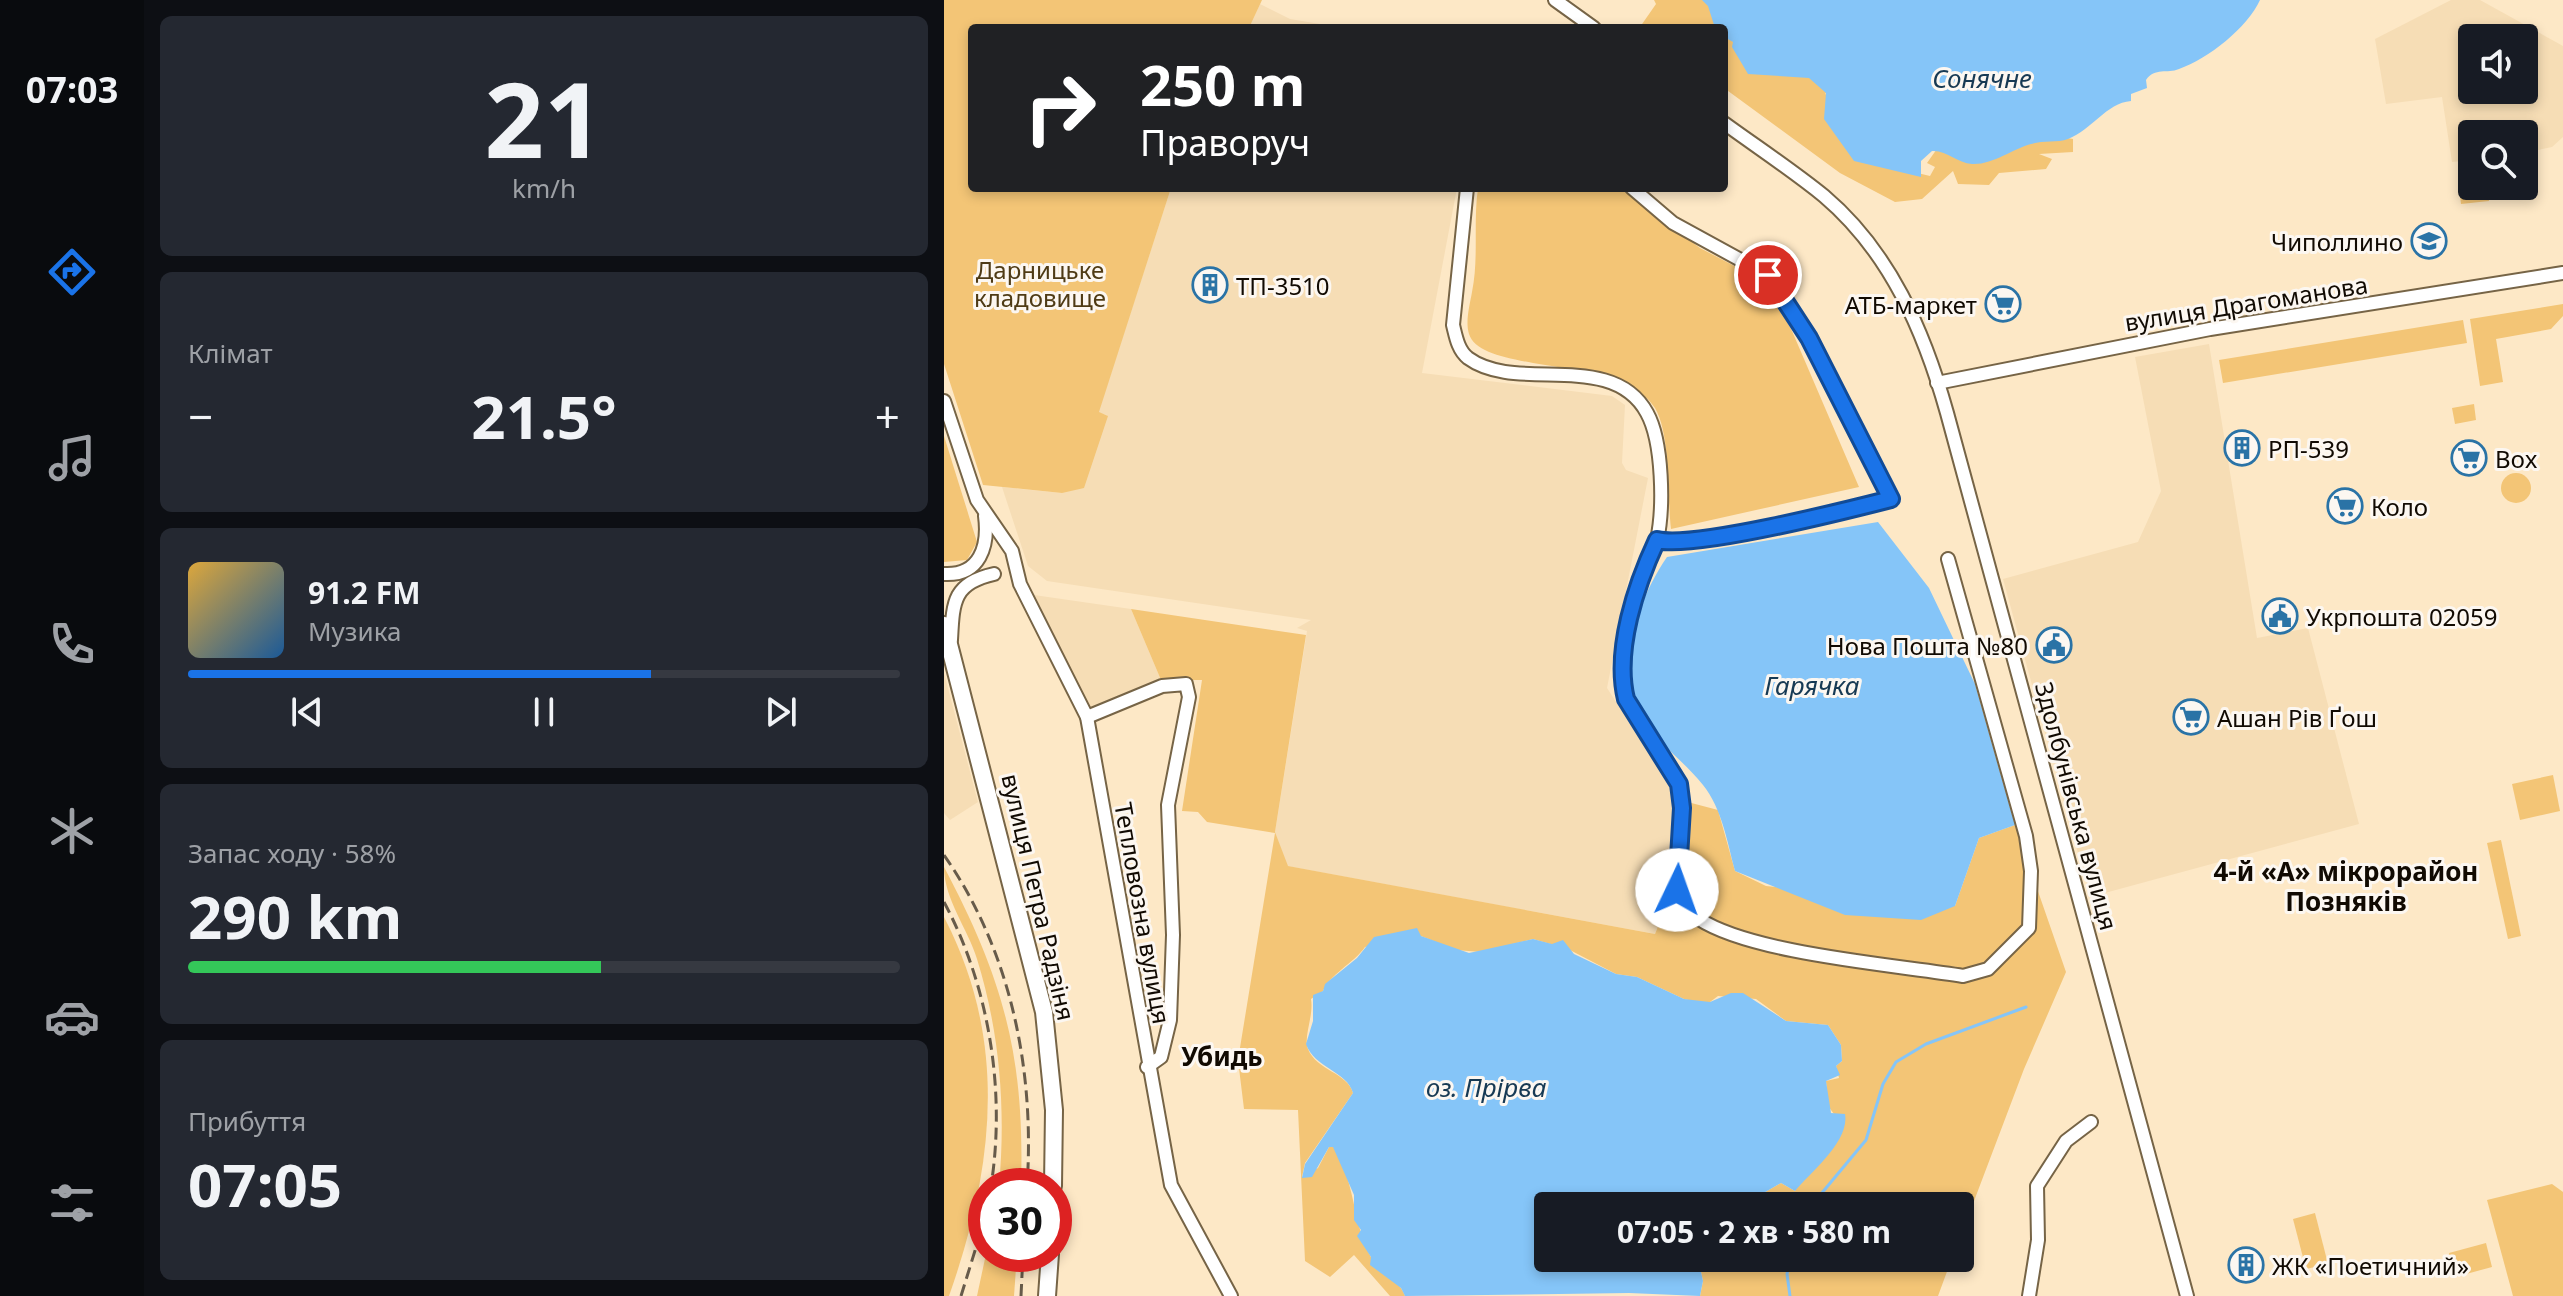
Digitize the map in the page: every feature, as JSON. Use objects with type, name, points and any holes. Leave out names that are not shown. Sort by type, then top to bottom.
[{"type":"main road","name":"вулиця Петра Радзіня","points":[[944,625],[1044,1012],[1054,1110],[1053,1168]]},
{"type":"main road","points":[[1047,1296],[1049,1272]]},
{"type":"street","points":[[1555,0],[1588,24]]},
{"type":"street","name":"Здолбунівська вулиця","points":[[1728,126],[1824,197],[1868,243],[1907,302],[1937,383],[2187,1296]]},
{"type":"street","points":[[1467,192],[1453,325],[1458,345],[1468,358],[1514,372],[1603,379],[1634,395],[1653,426],[1660,462],[1657,540],[1639,587],[1626,644],[1623,685],[1626,699],[1679,784],[1682,808],[1677,890],[1682,902],[1700,919],[1740,937],[1963,976],[1988,969],[2029,928],[2031,871],[2026,836],[1948,559]]},
{"type":"street","points":[[1637,192],[1673,223],[1768,275],[1809,338],[1891,499],[1677,542],[1657,540]]},
{"type":"street","name":"вулиця Драгоманова","points":[[1937,383],[2203,331],[2563,273]]},
{"type":"street","points":[[944,401],[970,484],[984,513],[1014,556],[1009,571],[968,582],[957,594],[951,647]]},
{"type":"street","points":[[984,513],[987,530],[982,554],[985,569],[1020,584]]},
{"type":"street","points":[[944,574],[969,569],[994,543],[1006,544]]},
{"type":"street","name":"Тепловозна вулиця","points":[[1014,556],[1020,584],[1087,717],[1147,1067],[1171,1185],[1231,1296]]},
{"type":"street","points":[[1087,717],[1162,686],[1186,684],[1189,697],[1168,805],[1172,920],[1170,1020],[1161,1057],[1147,1067]]},
{"type":"street","points":[[2029,1296],[2038,1240],[2037,1186],[2066,1141],[2091,1122]]},
{"type":"shaded area","points":[[2451,0],[2480,0],[2523,24],[2458,24],[2458,104],[2538,104],[2538,32],[2563,46],[2563,137],[2552,147],[2538,150],[2538,120],[2458,120],[2458,161],[2452,162],[2442,97],[2386,104],[2375,39]]},
{"type":"shaded area","points":[[1260,4],[1290,19],[1320,24],[1251,24]]},
{"type":"shaded area","points":[[1170,192],[1456,192],[1422,373],[1612,396],[1625,405],[1622,463],[1626,470],[1648,478],[1607,688],[1680,800],[1667,904],[1655,934],[1287,866],[1275,832],[1307,631],[1297,628],[1311,620],[1047,581],[1028,566],[1002,487],[1062,493],[1107,415],[1098,413]]},
{"type":"shaded area","name":"Ашан Рів Ґош","points":[[2209,344],[2257,638],[2308,628],[2359,824],[2090,897],[2003,579],[2138,542],[2161,491],[2135,357]]},
{"type":"shaded area","points":[[1034,595],[1131,609],[1161,680],[1091,712]]},
{"type":"shaded area","points":[[944,673],[978,802],[950,820],[944,813]]},
{"type":"green space","name":"Дарницьке кладовище","points":[[944,0],[1262,0],[1251,24],[968,24],[968,192],[1170,192],[1099,412],[1108,416],[1084,488],[1062,493],[983,485],[944,364]]},
{"type":"green space","points":[[1654,0],[1711,0],[1834,85],[1825,94],[1836,98],[1868,161],[1930,176],[1935,167],[1927,163],[1939,146],[2045,134],[2073,139],[2073,152],[2039,154],[2052,159],[2046,169],[1999,173],[1989,185],[1958,184],[1953,171],[1922,199],[1895,202],[1840,173],[1728,91],[1728,24],[1642,24],[1656,4]]},
{"type":"green space","points":[[1478,192],[1625,192],[1700,248],[1765,282],[1792,331],[1859,487],[1671,529],[1664,434],[1655,408],[1638,391],[1585,372],[1499,355],[1479,347],[1469,334]]},
{"type":"green space","points":[[2461,200],[2489,200],[2489,201],[2461,204]]},
{"type":"green space","points":[[2563,304],[2563,316],[2551,329],[2496,339],[2503,382],[2480,386],[2470,319]]},
{"type":"green space","points":[[2463,320],[2467,343],[2223,383],[2219,360]]},
{"type":"green space","points":[[2474,404],[2476,420],[2455,424],[2452,408]]},
{"type":"green space","points":[[944,436],[977,542],[967,560],[944,562]]},
{"type":"green space","points":[[2516,473],[2526,478],[2531,488],[2526,498],[2516,503],[2506,498],[2501,488],[2506,478]]},
{"type":"green space","points":[[1131,609],[1306,635],[1275,832],[1288,866],[1655,934],[1667,904],[1680,800],[1718,810],[1735,871],[1766,886],[1955,906],[1979,838],[2015,825],[2066,972],[2024,1069],[1974,1201],[1974,1192],[1765,1192],[1781,1183],[1795,1191],[1834,1114],[1828,1106],[1826,1081],[1839,1078],[1836,1066],[1842,1061],[1841,1045],[1828,1025],[1786,1021],[1756,999],[1718,996],[1710,1002],[1697,1002],[1684,999],[1637,977],[1616,974],[1568,949],[1533,939],[1481,952],[1456,950],[1421,936],[1365,947],[1323,991],[1311,999],[1307,1039],[1312,1056],[1345,1081],[1353,1093],[1305,1163],[1302,1177],[1318,1168],[1329,1147],[1333,1146],[1346,1174],[1366,1246],[1375,1264],[1399,1285],[1405,1296],[1390,1296],[1354,1255],[1330,1277],[1305,1261],[1298,1110],[1244,1109],[1238,1060],[1275,833],[1207,822],[1198,812],[1182,811],[1202,680],[1161,680]]},
{"type":"green space","points":[[2553,775],[2560,811],[2520,820],[2512,784]]},
{"type":"green space","points":[[2501,840],[2521,936],[2508,939],[2487,843]]},
{"type":"green space","points":[[944,867],[982,947],[1006,1021],[1019,1098],[1021,1168],[1000,1168],[1001,1100],[991,1015],[977,959],[945,879]]},
{"type":"green space","points":[[944,917],[965,964],[979,1011],[986,1058],[988,1105],[981,1168],[968,1168],[968,1232],[949,1296],[944,1296]]},
{"type":"green space","points":[[2552,1184],[2563,1192],[2563,1296],[2513,1296],[2487,1200]]},
{"type":"green space","points":[[2315,1213],[2328,1264],[2306,1269],[2293,1219]]},
{"type":"green space","points":[[2486,1243],[2492,1267],[2455,1277],[2449,1253]]},
{"type":"green space","points":[[982,1272],[1016,1272],[1014,1296],[977,1296]]},
{"type":"green space","points":[[1701,1272],[1947,1272],[1938,1296],[1700,1296]]},
{"type":"water","name":"Сонячне","points":[[1702,0],[2260,0],[2237,31],[2214,50],[2179,69],[2153,74],[2146,80],[2147,88],[2131,94],[2131,101],[2114,107],[2077,135],[2064,140],[2031,144],[1980,164],[1967,163],[1932,151],[1921,161],[1921,177],[1854,161],[1824,119],[1826,93],[1809,78],[1748,74],[1732,47],[1733,42],[1728,39],[1728,24],[1714,24],[1708,6]]},
{"type":"water","name":"Гарячка","points":[[1878,522],[1929,588],[1975,684],[2015,825],[1979,838],[1955,906],[1921,920],[1845,915],[1735,871],[1723,826],[1710,794],[1651,729],[1636,699],[1632,678],[1633,636],[1638,615],[1667,557]]},
{"type":"water","name":"оз. Прірва","points":[[1417,928],[1421,936],[1469,953],[1533,939],[1552,944],[1563,940],[1574,954],[1616,974],[1637,977],[1684,999],[1710,1002],[1731,993],[1743,993],[1786,1021],[1828,1025],[1841,1045],[1842,1061],[1836,1066],[1840,1075],[1826,1081],[1831,1113],[1845,1114],[1842,1135],[1828,1156],[1795,1191],[1781,1183],[1765,1192],[1534,1192],[1534,1272],[1701,1272],[1700,1296],[1629,1293],[1405,1296],[1401,1288],[1370,1265],[1371,1257],[1357,1236],[1361,1230],[1354,1220],[1354,1195],[1333,1147],[1329,1147],[1312,1177],[1302,1178],[1305,1164],[1353,1093],[1344,1079],[1316,1059],[1306,1044],[1313,1021],[1313,995],[1323,991],[1325,984],[1357,958],[1374,937]]},
{"type":"waterway","points":[[1823,1192],[1866,1140],[1883,1084],[1896,1062],[1926,1044],[2026,1007]]},
{"type":"waterway","points":[[1788,1272],[1790,1296]]},
{"type":"railway","points":[[944,855],[986,931],[1014,1013],[1027,1099],[1027,1168]]},
{"type":"railway","points":[[944,902],[972,968],[990,1040],[996,1113],[993,1168]]},
{"type":"railway","points":[[961,1296],[968,1272]]},
{"type":"railway","points":[[1021,1296],[1022,1272]]},
{"type":"place","name":"Чиполлино","points":[[2429,241]]},
{"type":"place","name":"ТП-3510","points":[[1210,285]]},
{"type":"place","name":"АТБ-маркет","points":[[2003,304]]},
{"type":"place","name":"РП-539","points":[[2242,448]]},
{"type":"place","name":"Box","points":[[2469,458]]},
{"type":"place","name":"Коло","points":[[2345,506]]},
{"type":"place","name":"Укрпошта 02059","points":[[2280,616]]},
{"type":"place","name":"Нова Пошта №80","points":[[2054,645]]},
{"type":"place","name":"Ашан Рів Ґош","points":[[2191,717]]},
{"type":"place","name":"ЖК «Поетичний»","points":[[2246,1265]]},
{"type":"district","name":"4-й «А» мікрорайон Позняків","points":[[2346,886]]},
{"type":"district","name":"Убидь","points":[[1222,1056]]},
{"type":"route","points":[[1677,890],[1682,808],[1679,784],[1626,699],[1623,685],[1626,644],[1642,572],[1657,540],[1677,542],[1891,499],[1809,338],[1784,295],[1768,275]]}]
